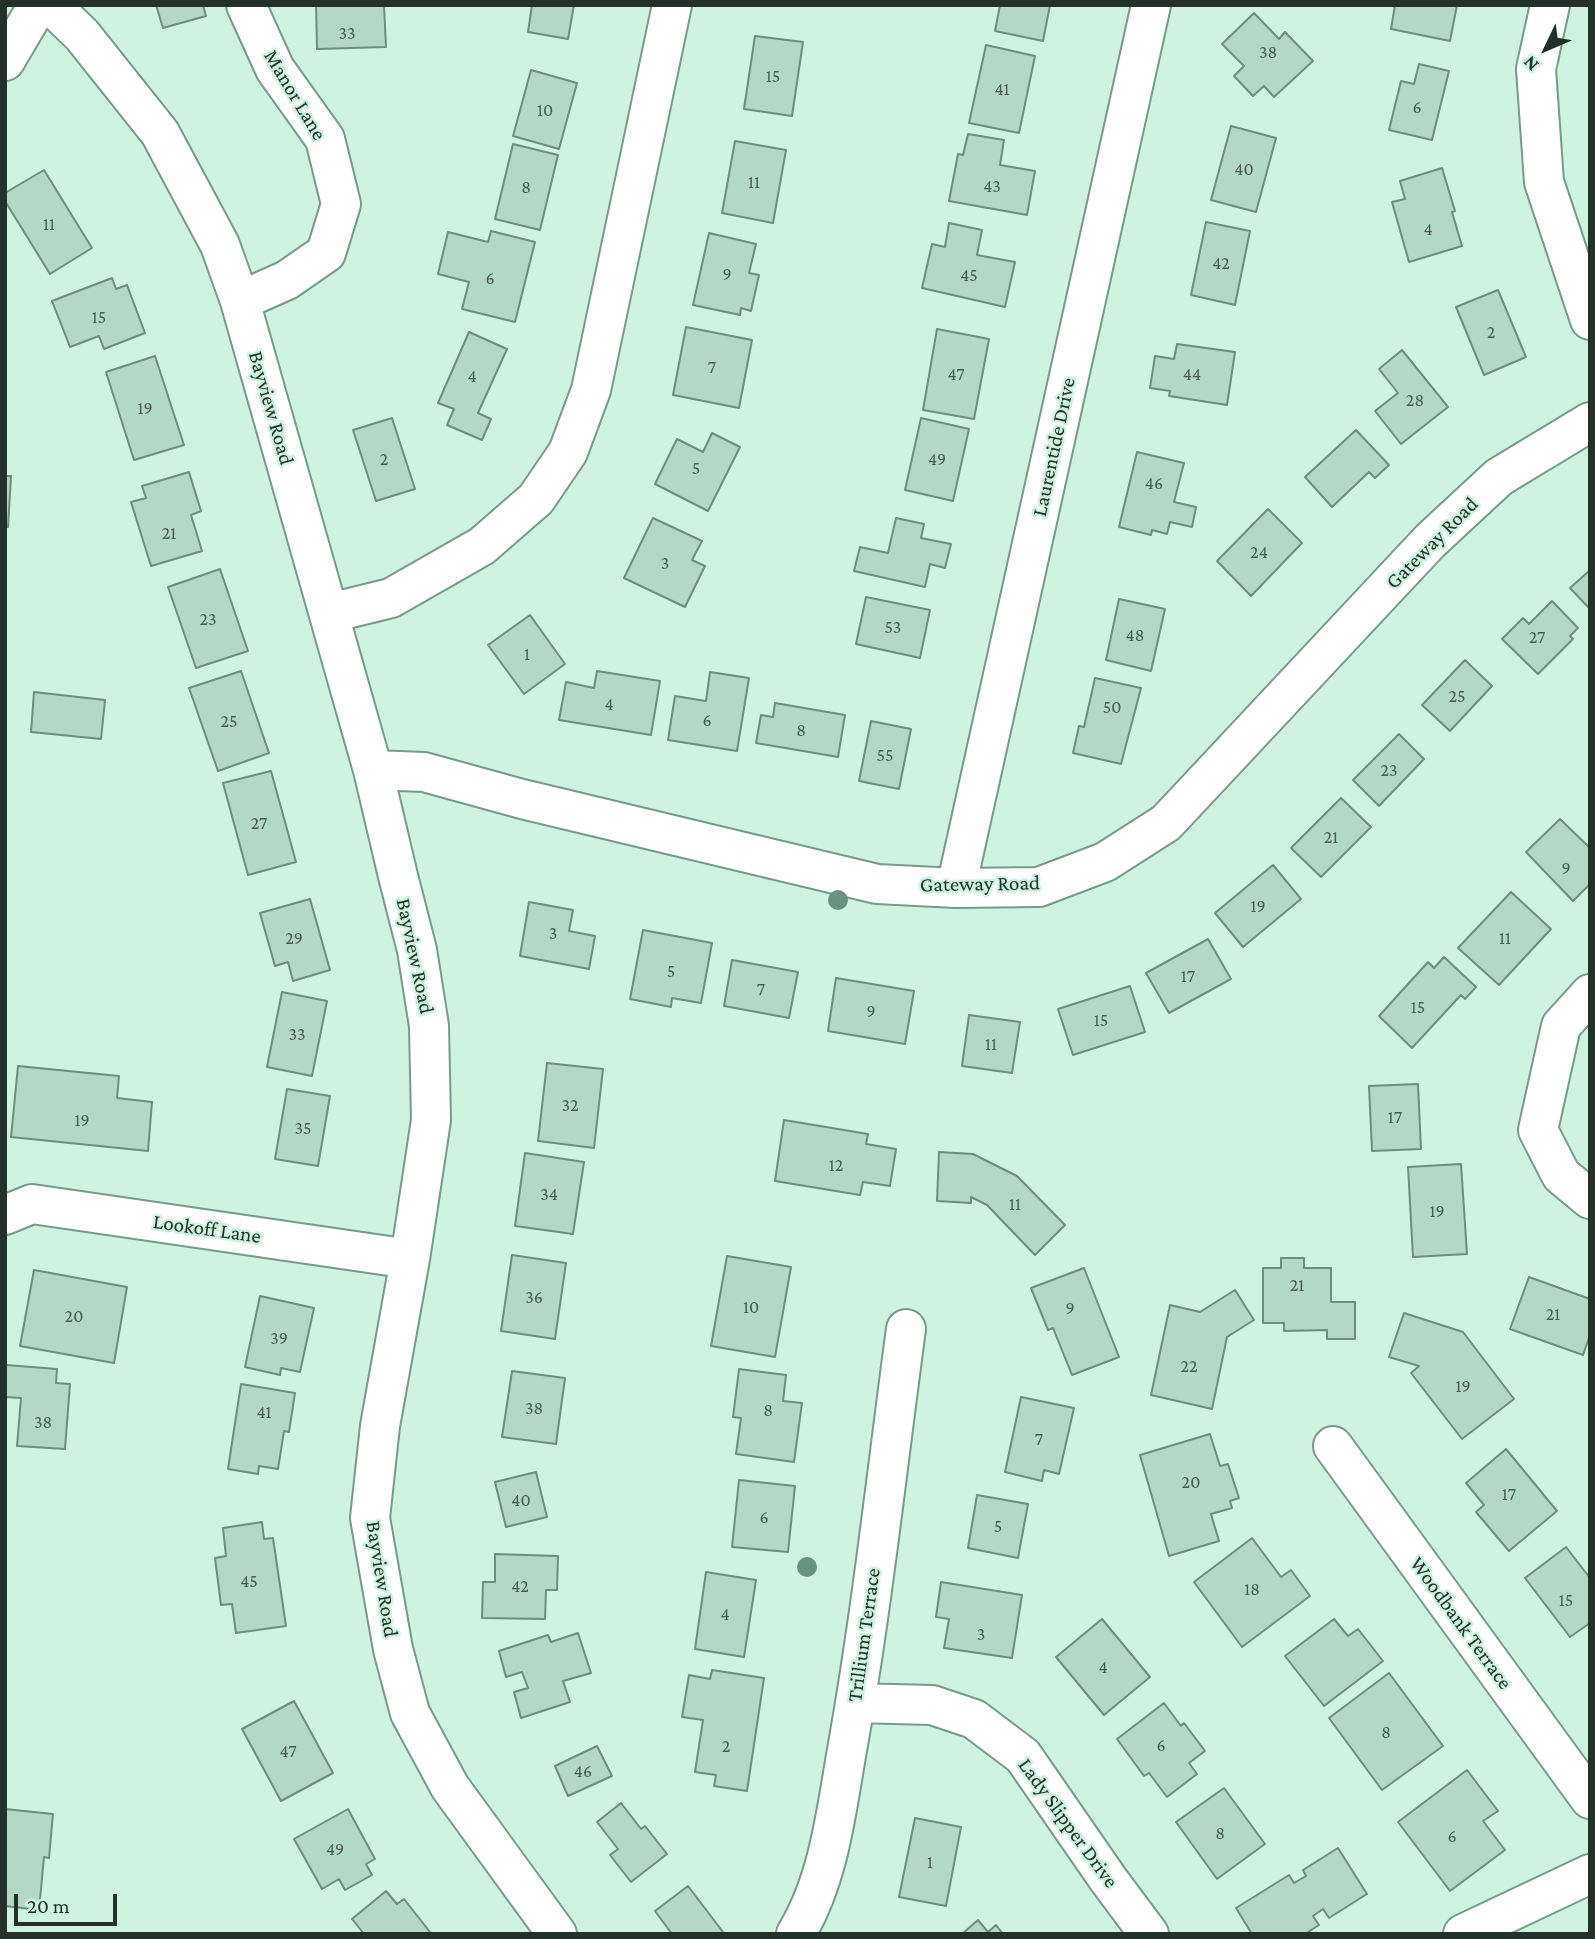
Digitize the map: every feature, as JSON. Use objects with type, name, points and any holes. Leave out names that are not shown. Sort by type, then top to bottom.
[{"type":"street","points":[[5,61],[38,5]]},
{"type":"street","name":"Bayview Road","points":[[51,5],[82,35],[160,133],[220,245],[240,301],[373,770],[417,950],[429,1026],[431,1119],[410,1259],[380,1426],[370,1518],[393,1649],[410,1713],[450,1787],[557,1934]]},
{"type":"street","name":"Manor Lane","points":[[240,301],[287,280],[326,253],[341,204],[325,139],[275,69],[246,5]]},
{"type":"street","points":[[330,613],[391,598],[482,547],[536,499],[568,452],[591,390],[672,5]]},
{"type":"street","name":"Laurentide Drive","points":[[956,888],[1152,5]]},
{"type":"street","points":[[1550,5],[1536,69],[1544,182],[1590,320]]},
{"type":"street","name":"Gateway Road","points":[[373,770],[424,772],[522,799],[877,884],[956,888],[1040,887],[1105,862],[1166,823],[1430,541],[1499,477],[1590,422]]},
{"type":"street","points":[[1590,994],[1561,1026],[1538,1130],[1561,1175],[1590,1199]]},
{"type":"street","name":"Lookoff Lane","points":[[5,1215],[32,1204],[410,1259]]},
{"type":"street","name":"Trillium Terrace","points":[[796,1934],[809,1912],[829,1849],[855,1703],[906,1329]]},
{"type":"street","name":"Woodbank Terrace","points":[[1333,1447],[1590,1799]]},
{"type":"street","name":"Lady Slipper Drive","points":[[855,1703],[932,1705],[942,1708],[974,1719],[1023,1756],[1149,1934]]},
{"type":"street","points":[[1463,1934],[1590,1874]]},
{"type":"building","points":[[156,5],[203,5],[206,16],[163,28]]},
{"type":"building","points":[[316,5],[384,5],[386,47],[317,49]]},
{"type":"building","points":[[532,5],[574,5],[568,39],[528,32]]},
{"type":"building","points":[[1000,5],[1050,5],[1043,41],[995,31]]},
{"type":"building","points":[[1395,5],[1457,5],[1450,41],[1391,29]]},
{"type":"building","points":[[1254,13],[1279,39],[1285,32],[1313,61],[1274,97],[1264,86],[1253,96],[1234,76],[1244,66],[1222,44]]},
{"type":"building","points":[[755,36],[803,42],[792,116],[744,109]]},
{"type":"building","points":[[986,45],[1035,56],[1019,133],[969,123]]},
{"type":"building","points":[[1419,64],[1449,71],[1432,140],[1389,130],[1401,81],[1414,84]]},
{"type":"building","points":[[531,70],[577,83],[559,149],[513,136]]},
{"type":"building","points":[[1231,126],[1276,138],[1256,212],[1211,200]]},
{"type":"building","points":[[968,134],[1004,140],[1000,165],[1035,171],[1027,215],[949,201],[958,154],[963,155]]},
{"type":"building","points":[[735,141],[786,150],[773,223],[722,213]]},
{"type":"building","points":[[513,144],[558,155],[540,230],[495,219]]},
{"type":"building","points":[[1442,168],[1462,246],[1409,262],[1392,202],[1405,199],[1400,181]]},
{"type":"building","points":[[44,170],[92,248],[50,274],[5,201],[5,193]]},
{"type":"building","points":[[1206,222],[1250,231],[1235,305],[1191,295]]},
{"type":"building","points":[[949,223],[982,230],[977,255],[1015,262],[1005,307],[922,288],[932,244],[945,247]]},
{"type":"building","points":[[491,231],[535,242],[515,322],[462,309],[469,282],[438,274],[448,232],[488,242]]},
{"type":"building","points":[[709,233],[756,244],[749,273],[759,275],[751,311],[741,308],[740,315],[693,305]]},
{"type":"building","points":[[112,278],[116,289],[127,285],[145,333],[104,349],[99,336],[70,347],[52,301]]},
{"type":"building","points":[[1498,290],[1526,357],[1484,375],[1456,307]]},
{"type":"building","points":[[686,327],[752,340],[739,408],[673,395]]},
{"type":"building","points":[[937,329],[989,339],[974,419],[923,410]]},
{"type":"building","points":[[469,332],[507,349],[478,413],[491,419],[482,440],[447,425],[454,409],[438,403]]},
{"type":"building","points":[[1177,344],[1235,352],[1227,405],[1169,396],[1170,391],[1150,388],[1155,356],[1174,359]]},
{"type":"building","points":[[1402,350],[1448,407],[1401,444],[1375,411],[1398,393],[1379,369]]},
{"type":"building","points":[[155,356],[184,445],[134,460],[106,372]]},
{"type":"building","points":[[392,418],[415,489],[376,501],[353,430]]},
{"type":"building","points":[[921,418],[969,429],[953,501],[905,490]]},
{"type":"building","points":[[1356,430],[1389,465],[1375,478],[1369,472],[1332,507],[1305,477]]},
{"type":"building","points":[[712,433],[740,447],[708,511],[655,484],[677,439],[703,452]]},
{"type":"building","points":[[1137,452],[1184,463],[1174,502],[1196,507],[1192,527],[1170,522],[1167,534],[1152,530],[1151,535],[1119,527]]},
{"type":"building","points":[[189,472],[201,511],[191,515],[202,551],[151,566],[131,502],[146,498],[142,486]]},
{"type":"building","points":[[5,476],[11,476],[8,527],[5,527]]},
{"type":"building","points":[[1268,509],[1302,543],[1251,596],[1217,561]]},
{"type":"building","points":[[653,518],[702,541],[692,560],[705,566],[685,607],[624,578]]},
{"type":"building","points":[[896,518],[924,524],[921,538],[951,544],[945,568],[930,564],[925,587],[854,571],[860,547],[888,553]]},
{"type":"building","points":[[220,569],[248,651],[196,668],[168,587]]},
{"type":"building","points":[[1590,570],[1590,609],[1570,588]]},
{"type":"building","points":[[866,597],[930,610],[920,658],[856,644]]},
{"type":"building","points":[[1119,599],[1165,609],[1151,671],[1106,660]]},
{"type":"building","points":[[1552,601],[1578,628],[1570,636],[1573,639],[1538,674],[1502,639],[1523,618],[1529,624]]},
{"type":"building","points":[[530,615],[565,664],[524,694],[488,645]]},
{"type":"building","points":[[1465,660],[1492,686],[1450,731],[1422,705]]},
{"type":"building","points":[[241,671],[269,753],[218,771],[189,688]]},
{"type":"building","points":[[597,671],[660,681],[651,735],[559,720],[566,682],[594,688]]},
{"type":"building","points":[[710,672],[749,678],[737,751],[668,740],[675,696],[706,701]]},
{"type":"building","points":[[1095,678],[1141,688],[1121,764],[1073,753],[1079,726],[1084,727]]},
{"type":"building","points":[[34,692],[105,700],[101,739],[31,732]]},
{"type":"building","points":[[775,703],[845,715],[838,757],[756,743],[761,715],[773,717]]},
{"type":"building","points":[[871,721],[911,729],[899,789],[859,781]]},
{"type":"building","points":[[1399,734],[1424,759],[1379,806],[1353,780]]},
{"type":"building","points":[[271,771],[296,862],[248,875],[223,783]]},
{"type":"building","points":[[1341,798],[1371,827],[1321,877],[1291,848]]},
{"type":"building","points":[[1560,819],[1590,848],[1590,884],[1573,901],[1526,852]]},
{"type":"building","points":[[1273,865],[1301,899],[1243,947],[1215,913]]},
{"type":"building","points":[[1511,892],[1551,929],[1499,985],[1458,948]]},
{"type":"building","points":[[310,899],[330,970],[293,981],[288,962],[275,966],[260,913]]},
{"type":"building","points":[[529,902],[573,910],[569,931],[595,936],[589,969],[520,956]]},
{"type":"building","points":[[643,930],[712,943],[701,1003],[672,998],[671,1007],[630,999]]},
{"type":"building","points":[[1208,939],[1231,979],[1169,1013],[1146,973]]},
{"type":"building","points":[[1444,957],[1476,987],[1465,999],[1461,995],[1412,1048],[1379,1016],[1428,962],[1434,968]]},
{"type":"building","points":[[732,960],[798,972],[789,1018],[724,1006]]},
{"type":"building","points":[[836,978],[914,991],[905,1044],[828,1031]]},
{"type":"building","points":[[1130,986],[1145,1032],[1073,1055],[1058,1009]]},
{"type":"building","points":[[282,992],[327,1001],[312,1076],[267,1067]]},
{"type":"building","points":[[969,1015],[1020,1022],[1012,1073],[962,1066]]},
{"type":"building","points":[[547,1063],[603,1069],[594,1148],[538,1141]]},
{"type":"building","points":[[18,1066],[119,1076],[117,1098],[152,1102],[148,1151],[11,1137]]},
{"type":"building","points":[[1418,1084],[1421,1149],[1372,1151],[1369,1086]]},
{"type":"building","points":[[287,1089],[330,1096],[318,1166],[275,1159]]},
{"type":"building","points":[[784,1120],[868,1134],[866,1144],[896,1149],[890,1186],[863,1182],[860,1195],[775,1181]]},
{"type":"building","points":[[939,1152],[973,1154],[1017,1176],[1065,1225],[1035,1255],[987,1205],[971,1197],[971,1203],[937,1201]]},
{"type":"building","points":[[525,1153],[584,1162],[573,1234],[515,1226]]},
{"type":"building","points":[[1461,1164],[1467,1254],[1413,1257],[1408,1167]]},
{"type":"building","points":[[512,1255],[566,1263],[555,1339],[501,1331]]},
{"type":"building","points":[[727,1256],[791,1267],[775,1357],[711,1346]]},
{"type":"building","points":[[1281,1258],[1304,1258],[1304,1268],[1331,1268],[1331,1302],[1355,1302],[1355,1339],[1327,1339],[1327,1330],[1284,1331],[1284,1323],[1263,1323],[1263,1268],[1281,1268]]},
{"type":"building","points":[[1084,1268],[1119,1357],[1072,1375],[1053,1328],[1048,1330],[1031,1288]]},
{"type":"building","points":[[34,1270],[127,1287],[114,1363],[20,1346]]},
{"type":"building","points":[[1529,1277],[1590,1299],[1590,1335],[1583,1355],[1510,1329]]},
{"type":"building","points":[[1235,1290],[1254,1320],[1227,1337],[1212,1409],[1151,1395],[1170,1305],[1200,1312]]},
{"type":"building","points":[[260,1296],[314,1308],[300,1372],[281,1368],[280,1375],[245,1367]]},
{"type":"building","points":[[1404,1313],[1463,1332],[1514,1399],[1462,1439],[1411,1373],[1419,1366],[1389,1357]]},
{"type":"building","points":[[6,1365],[57,1369],[56,1383],[70,1384],[65,1449],[17,1446],[21,1398],[5,1397]]},
{"type":"building","points":[[739,1369],[786,1375],[783,1401],[802,1403],[794,1462],[736,1454],[741,1418],[733,1417]]},
{"type":"building","points":[[512,1371],[565,1378],[556,1444],[502,1437]]},
{"type":"building","points":[[241,1384],[295,1393],[289,1432],[284,1431],[278,1469],[259,1466],[258,1474],[228,1469]]},
{"type":"building","points":[[1021,1397],[1074,1408],[1059,1474],[1044,1470],[1042,1481],[1005,1472]]},
{"type":"building","points":[[1210,1434],[1220,1466],[1228,1464],[1239,1498],[1230,1501],[1232,1508],[1211,1514],[1219,1541],[1169,1556],[1140,1455]]},
{"type":"building","points":[[1506,1449],[1557,1511],[1509,1551],[1476,1512],[1484,1505],[1466,1483]]},
{"type":"building","points":[[536,1472],[547,1517],[506,1527],[495,1482]]},
{"type":"building","points":[[739,1480],[795,1486],[788,1552],[732,1547]]},
{"type":"building","points":[[977,1495],[1028,1504],[1018,1558],[968,1548]]},
{"type":"building","points":[[262,1522],[264,1539],[273,1538],[286,1626],[236,1633],[232,1604],[221,1605],[215,1558],[226,1556],[223,1528]]},
{"type":"building","points":[[1252,1538],[1281,1577],[1291,1570],[1310,1596],[1242,1647],[1194,1582]]},
{"type":"building","points":[[1566,1547],[1590,1578],[1590,1623],[1570,1637],[1525,1578]]},
{"type":"building","points":[[495,1554],[558,1556],[557,1590],[546,1590],[545,1619],[482,1618],[483,1582],[495,1582]]},
{"type":"building","points":[[706,1572],[756,1580],[744,1657],[695,1649]]},
{"type":"building","points":[[941,1582],[1022,1595],[1012,1658],[944,1648],[949,1619],[936,1617]]},
{"type":"building","points":[[1102,1619],[1150,1677],[1104,1715],[1056,1657]]},
{"type":"building","points":[[1334,1619],[1348,1636],[1358,1629],[1383,1661],[1324,1706],[1285,1656]]},
{"type":"building","points":[[578,1633],[591,1673],[563,1681],[570,1702],[521,1718],[514,1692],[528,1688],[522,1672],[506,1677],[499,1651],[548,1635],[551,1642]]},
{"type":"building","points":[[712,1670],[764,1678],[747,1791],[714,1786],[716,1775],[695,1772],[703,1720],[682,1717],[689,1675],[710,1679]]},
{"type":"building","points":[[1389,1673],[1443,1746],[1382,1790],[1329,1718]]},
{"type":"building","points":[[294,1701],[333,1773],[281,1801],[242,1729]]},
{"type":"building","points":[[1164,1703],[1181,1726],[1184,1723],[1205,1751],[1189,1763],[1197,1774],[1167,1797],[1149,1773],[1144,1776],[1117,1739]]},
{"type":"building","points":[[597,1746],[612,1776],[568,1796],[555,1766]]},
{"type":"building","points":[[1467,1770],[1498,1811],[1483,1821],[1505,1850],[1450,1891],[1398,1822]]},
{"type":"building","points":[[1224,1788],[1265,1844],[1217,1879],[1176,1822]]},
{"type":"building","points":[[621,1803],[641,1829],[645,1826],[667,1854],[631,1882],[610,1855],[618,1849],[597,1822]]},
{"type":"building","points":[[5,1809],[53,1814],[49,1858],[44,1857],[39,1910],[5,1906]]},
{"type":"building","points":[[348,1809],[375,1859],[366,1864],[372,1875],[345,1890],[339,1879],[322,1889],[294,1839]]},
{"type":"building","points":[[915,1818],[961,1827],[946,1906],[899,1897]]},
{"type":"building","points":[[1338,1848],[1367,1894],[1329,1918],[1323,1909],[1313,1916],[1319,1925],[1305,1934],[1252,1934],[1236,1908],[1289,1875],[1294,1883],[1306,1876],[1303,1870]]},
{"type":"building","points":[[688,1886],[723,1932],[721,1934],[672,1934],[655,1911]]},
{"type":"building","points":[[386,1891],[397,1904],[404,1899],[430,1932],[364,1934],[352,1919]]},
{"type":"building","points":[[978,1920],[988,1932],[996,1925],[1003,1934],[962,1934]]}]
